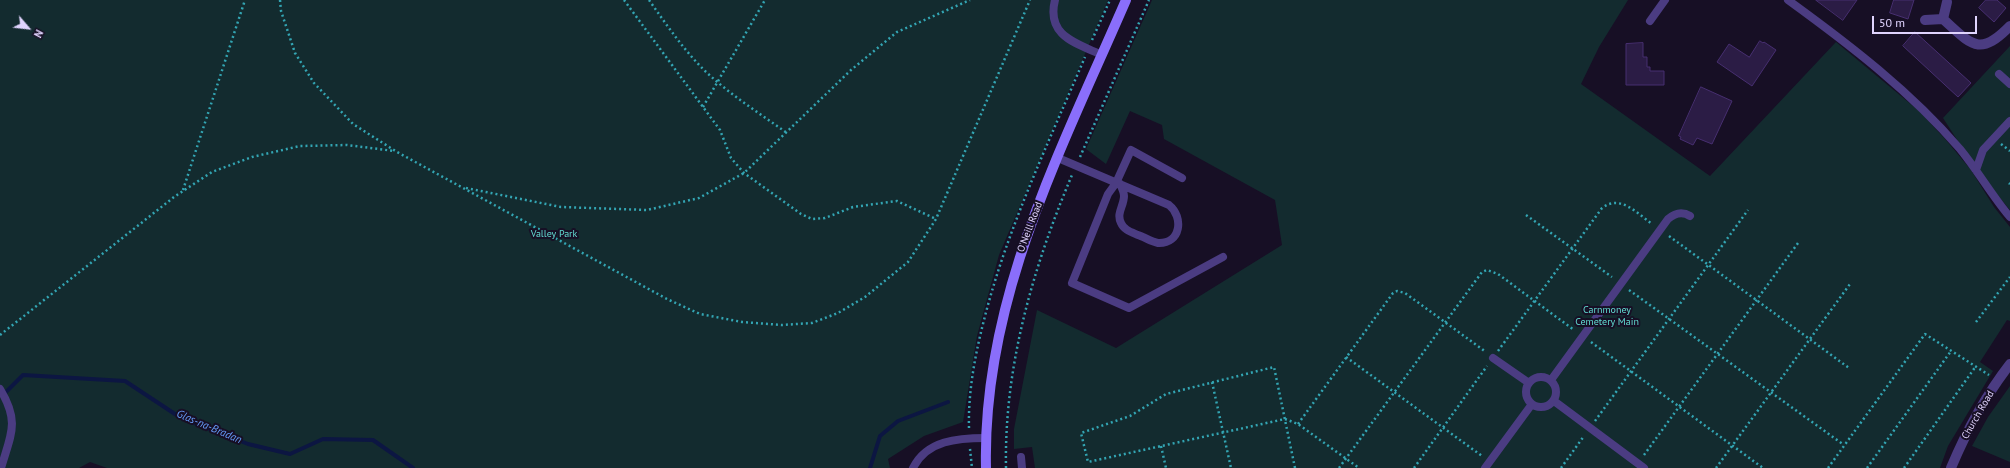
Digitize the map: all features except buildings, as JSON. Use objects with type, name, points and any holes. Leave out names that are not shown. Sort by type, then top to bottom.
[{"type":"main road","name":"O'Neill Road","points":[[986,468],[986,438],[990,385],[1006,300],[1030,226],[1126,0]]},
{"type":"street","points":[[1943,19],[1947,2]]},
{"type":"street","points":[[1925,20],[1943,19],[1966,39],[1981,45],[1989,44],[1997,40],[2010,26]]},
{"type":"street","name":"Church Road","points":[[1951,468],[1978,415],[2010,364]]},
{"type":"lane","points":[[1055,0],[1053,20],[1062,36],[1102,55]]},
{"type":"lane","points":[[1650,22],[1665,0]]},
{"type":"lane","points":[[1788,0],[1838,36],[1892,80],[1927,114],[1976,170],[1993,197],[2010,218]]},
{"type":"lane","points":[[1999,74],[2010,84]]},
{"type":"lane","points":[[1976,170],[1983,150],[2010,121]]},
{"type":"lane","points":[[1182,178],[1130,150],[1118,183],[1108,194],[1072,283],[1129,308],[1223,257]]},
{"type":"lane","points":[[1058,158],[1076,165],[1118,183],[1169,205],[1175,210],[1179,220],[1179,227],[1171,238],[1158,243],[1127,231],[1123,227],[1120,221],[1119,213],[1124,196],[1118,183]]},
{"type":"lane","points":[[1551,380],[1660,230],[1674,214],[1685,213],[1690,216]]},
{"type":"lane","points":[[1494,358],[1529,383]]},
{"type":"lane","points":[[1539,376],[1551,380],[1557,391],[1554,401],[1541,407],[1532,404],[1526,396],[1526,390],[1529,383],[1539,376]]},
{"type":"lane","points":[[0,389],[8,402],[13,426],[1,468]]},
{"type":"lane","points":[[1554,401],[1641,466]]},
{"type":"lane","points":[[1487,465],[1532,404]]},
{"type":"lane","points":[[913,468],[921,456],[937,444],[959,438],[986,438]]},
{"type":"lane","points":[[1021,457],[1022,468]]},
{"type":"path","points":[[182,190],[245,0]]},
{"type":"path","points":[[280,0],[281,11],[295,53],[314,83],[353,124],[397,152],[667,299],[700,314],[742,322],[782,325],[812,323],[838,313],[864,297],[908,262],[936,219],[1030,0]]},
{"type":"path","points":[[624,0],[720,130],[731,158],[744,173],[801,214],[812,219],[825,218],[853,207],[897,201],[936,219]]},
{"type":"path","points":[[649,0],[677,38],[718,82],[787,133]]},
{"type":"path","points":[[703,107],[765,0]]},
{"type":"path","points":[[462,187],[561,207],[647,210],[699,198],[744,173],[851,70],[897,32],[970,0]]},
{"type":"path","points":[[1006,468],[1006,439],[1009,396],[1020,334],[1037,271],[1057,210],[1149,0]]},
{"type":"path","points":[[0,335],[182,190],[212,172],[252,157],[300,146],[347,145],[397,152]]},
{"type":"path","points":[[1414,468],[1572,248],[1602,208],[1609,202],[1615,201],[1622,203],[1850,368]]},
{"type":"path","points":[[1561,468],[1748,210]]},
{"type":"path","points":[[1526,215],[1844,445]]},
{"type":"path","points":[[1641,466],[1680,407],[1798,243]]},
{"type":"path","points":[[1339,468],[1482,272],[1487,270],[1498,274],[1763,468]]},
{"type":"path","points":[[1976,322],[2010,277]]},
{"type":"path","points":[[1716,468],[1850,284]]},
{"type":"path","points":[[1298,424],[1393,293],[1397,291],[1402,291],[1494,358]]},
{"type":"path","points":[[1828,468],[1925,334],[1993,378]]},
{"type":"path","points":[[1867,468],[1951,351]]},
{"type":"path","points":[[1346,357],[1443,428],[1487,465]]},
{"type":"path","points":[[1904,468],[1976,366]]},
{"type":"path","points":[[1295,468],[1284,419],[1274,367],[1166,394],[1130,416],[1081,433],[1088,462],[1284,419],[1298,424],[1359,468]]},
{"type":"path","points":[[1212,382],[1231,468]]},
{"type":"path","points":[[1161,446],[1166,468]]},
{"type":"path","points":[[971,463],[972,468]]},
{"type":"green space","name":"Valley Park","points":[[0,0],[1108,0],[999,255],[977,336],[963,422],[924,436],[888,459],[890,468],[107,468],[90,462],[79,468],[0,468]]},
{"type":"green space","name":"Carnmoney Cemetery Main","points":[[1152,0],[1628,0],[1599,47],[1581,84],[1710,176],[1836,42],[1919,111],[1971,170],[1994,207],[2010,227],[2010,321],[2007,320],[1980,362],[1993,371],[1948,446],[1940,468],[1035,468],[1032,447],[1014,449],[1014,429],[1037,310],[1116,348],[1282,245],[1275,200],[1164,139],[1162,125],[1130,111],[1106,164],[1086,149]]},
{"type":"green space","points":[[2010,46],[2010,210],[1976,169],[1943,118]]},
{"type":"green space","points":[[2010,386],[2010,462],[1972,446],[1988,417]]},
{"type":"waterway","name":"Glas-na-Bradan","points":[[6,392],[23,375],[125,381],[181,418],[248,444],[290,454],[323,439],[373,440],[413,468]]},
{"type":"waterway","name":"Glas-na-Bradan","points":[[870,468],[880,436],[898,421],[948,402]]}]
